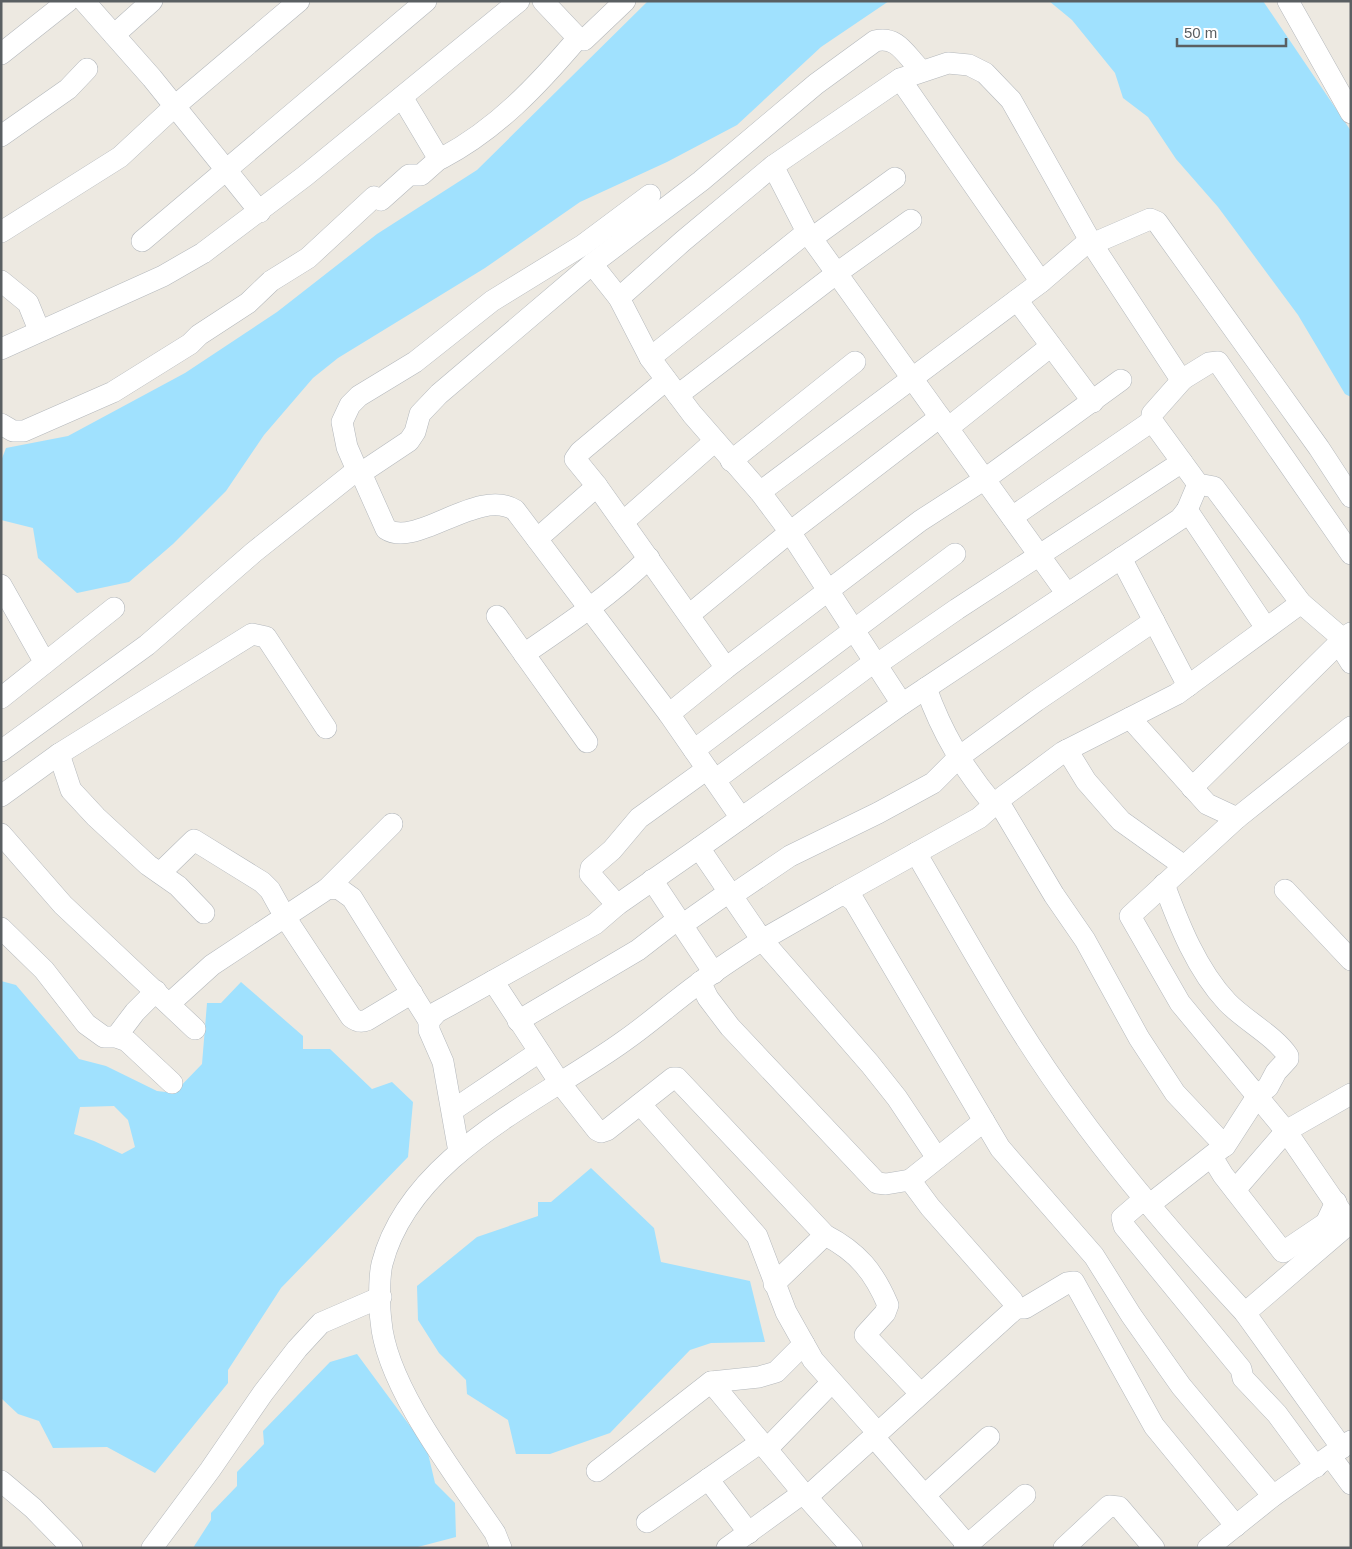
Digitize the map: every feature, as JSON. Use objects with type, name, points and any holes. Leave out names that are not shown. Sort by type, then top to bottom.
[{"type":"street","points":[[1,54],[68,1]]},
{"type":"street","points":[[84,1],[175,106],[260,212]]},
{"type":"street","points":[[114,35],[152,1]]},
{"type":"street","points":[[1,232],[120,156],[175,106],[299,1]]},
{"type":"street","points":[[142,241],[426,1]]},
{"type":"street","points":[[1,350],[39,330],[163,276],[203,253],[260,212],[519,1]]},
{"type":"street","points":[[543,1],[578,38],[586,39],[625,1]]},
{"type":"street","points":[[1288,1],[1351,113]]},
{"type":"street","points":[[1,424],[13,431],[24,431],[113,392],[190,344],[199,335],[248,302],[271,281],[308,258],[374,197],[381,200],[409,174],[421,175],[439,159],[476,138],[515,107],[542,80],[578,38]]},
{"type":"street","points":[[1,751],[147,644],[254,552],[359,472],[410,441],[423,409],[592,264],[701,181],[770,120],[816,84],[875,41],[884,39],[896,42],[921,70]]},
{"type":"street","points":[[619,298],[683,241],[773,166],[900,79],[921,70],[948,63],[969,65],[985,73],[998,84],[1011,100],[1091,242],[1178,375],[1183,379]]},
{"type":"street","points":[[1,136],[68,89],[87,69]]},
{"type":"street","points":[[900,79],[1041,282]]},
{"type":"street","points":[[402,97],[439,159]]},
{"type":"street","points":[[773,166],[810,235],[1067,594]]},
{"type":"street","points":[[650,358],[810,235],[895,178]]},
{"type":"street","points":[[650,195],[582,245],[492,301],[415,362],[359,396],[350,405],[342,422],[347,447],[386,529],[393,534],[406,534],[455,514],[497,504],[507,505],[515,510],[591,608],[669,714],[741,818]]},
{"type":"street","points":[[760,492],[1041,282],[1091,242],[1154,219],[1319,448],[1351,497]]},
{"type":"street","points":[[726,668],[597,486],[575,459],[575,456],[911,220]]},
{"type":"street","points":[[592,264],[619,298],[650,358],[672,388],[731,461],[760,492],[790,532],[902,704]]},
{"type":"street","points":[[1,281],[28,302],[39,330]]},
{"type":"street","points":[[1017,300],[1093,402]]},
{"type":"street","points":[[689,615],[790,532],[1051,346]]},
{"type":"street","points":[[1250,353],[1218,362],[1209,362],[1183,379],[1152,414],[1152,421],[1198,484],[1214,486],[1302,603],[1347,636]]},
{"type":"street","points":[[731,461],[855,362]]},
{"type":"street","points":[[1218,362],[1351,554]]},
{"type":"street","points":[[669,714],[726,668],[830,592],[920,521],[984,479],[1121,380]]},
{"type":"street","points":[[1012,517],[1152,421]]},
{"type":"street","points":[[623,522],[715,441]]},
{"type":"street","points":[[617,905],[590,874],[591,868],[612,850],[639,818],[711,775],[957,609],[1182,462]]},
{"type":"street","points":[[429,1021],[437,1012],[595,924],[617,905],[902,704],[1180,519],[1187,510],[1198,484]]},
{"type":"street","points":[[537,539],[597,486]]},
{"type":"street","points":[[1187,510],[1266,628]]},
{"type":"street","points":[[694,750],[955,554]]},
{"type":"street","points":[[524,654],[591,608],[649,558]]},
{"type":"street","points":[[1121,558],[1188,686]]},
{"type":"street","points":[[1,585],[45,664]]},
{"type":"street","points":[[501,1548],[495,1534],[424,1428],[393,1368],[381,1322],[382,1265],[397,1224],[426,1184],[459,1152],[624,1041],[707,977],[762,940],[979,818],[1051,760],[1188,686],[1302,603]]},
{"type":"street","points":[[1,698],[114,608]]},
{"type":"street","points":[[497,616],[587,742]]},
{"type":"street","points":[[518,1021],[790,856],[918,792],[932,783],[958,757],[1036,700],[1154,621]]},
{"type":"street","points":[[1,796],[59,754],[252,634],[266,637],[326,728]]},
{"type":"street","points":[[1347,636],[1341,647],[1351,663]]},
{"type":"street","points":[[1192,788],[1347,636]]},
{"type":"street","points":[[926,688],[935,712],[966,772],[996,803],[1085,940],[1138,1038],[1175,1093],[1218,1151],[1235,1190],[1283,1252],[1326,1223],[1336,1202]]},
{"type":"street","points":[[1130,718],[1207,804],[1238,818]]},
{"type":"street","points":[[1244,1313],[1350,1224],[1258,1095],[1180,1003],[1130,918],[1131,914],[1238,818],[1351,727]]},
{"type":"street","points":[[1067,750],[1086,781],[1121,821],[1184,866]]},
{"type":"street","points":[[59,754],[71,790],[96,817],[160,873],[178,886],[204,912]]},
{"type":"street","points":[[116,1037],[136,1012],[212,965],[327,889],[392,824]]},
{"type":"street","points":[[1,834],[63,905],[195,1029]]},
{"type":"street","points":[[160,873],[192,841],[197,841],[236,868],[262,882],[276,898],[285,917],[351,1017],[355,1020],[361,1022],[366,1020],[412,993]]},
{"type":"street","points":[[699,848],[762,940],[870,1064],[897,1098],[937,1158]]},
{"type":"street","points":[[916,853],[1022,1033],[1074,1110],[1146,1202],[1244,1313],[1335,1453],[1351,1484]]},
{"type":"street","points":[[652,880],[680,922],[707,977],[708,998],[730,1027],[877,1183],[910,1180],[984,1121]]},
{"type":"street","points":[[1164,884],[1178,922],[1210,980],[1227,1001],[1288,1056],[1268,1087],[1258,1095],[1218,1151],[1122,1218],[1124,1226],[1241,1369],[1243,1378],[1277,1414],[1335,1453]]},
{"type":"street","points":[[327,889],[338,888],[352,898],[429,1021],[429,1030],[443,1062],[459,1152]]},
{"type":"street","points":[[1285,890],[1351,960]]},
{"type":"street","points":[[839,896],[846,895],[854,902],[1000,1148],[1094,1256],[1131,1315],[1181,1386],[1273,1496]]},
{"type":"street","points":[[1,928],[44,970],[86,1024],[104,1037],[116,1037],[127,1041],[172,1083]]},
{"type":"street","points":[[493,981],[560,1083],[597,1130],[602,1132],[673,1078],[677,1078],[825,1235],[845,1245],[857,1255],[871,1272],[888,1306],[886,1313],[865,1335],[920,1393]]},
{"type":"street","points":[[453,1110],[539,1052]]},
{"type":"street","points":[[1235,1190],[1286,1132],[1351,1094]]},
{"type":"street","points":[[640,1104],[757,1236],[786,1312],[813,1360],[968,1547],[1025,1495]]},
{"type":"street","points":[[910,1180],[930,1207],[1012,1300],[1016,1308]]},
{"type":"street","points":[[774,1284],[825,1235]]},
{"type":"street","points":[[727,1548],[805,1495],[1016,1308],[1025,1308],[1067,1283],[1074,1282],[1154,1426],[1236,1526]]},
{"type":"street","points":[[152,1548],[210,1470],[263,1393],[297,1349],[321,1323],[381,1297]]},
{"type":"street","points":[[597,1471],[711,1382],[759,1377],[776,1372],[804,1344]]},
{"type":"street","points":[[711,1382],[805,1495],[852,1548]]},
{"type":"street","points":[[647,1522],[708,1479],[764,1445],[832,1382]]},
{"type":"street","points":[[925,1495],[989,1437]]},
{"type":"street","points":[[1208,1548],[1273,1496],[1335,1453]]},
{"type":"street","points":[[708,1479],[749,1533]]},
{"type":"street","points":[[1,1481],[40,1514],[72,1548]]},
{"type":"street","points":[[1064,1548],[1109,1506],[1115,1506],[1119,1507],[1154,1548]]},
{"type":"water","points":[[648,1],[889,1],[821,47],[737,125],[667,162],[580,202],[485,268],[338,358],[313,378],[264,435],[226,491],[173,544],[129,582],[77,593],[38,558],[33,528],[1,520],[1,461],[6,448],[68,436],[185,373],[277,312],[377,234],[477,170]]},
{"type":"water","points":[[1049,1],[1263,1],[1351,131],[1351,397],[1345,394],[1298,315],[1218,207],[1176,159],[1148,117],[1123,98],[1115,73],[1072,20]]},
{"type":"water","points":[[1,981],[16,985],[79,1059],[106,1066],[157,1091],[174,1093],[202,1064],[207,1003],[221,1003],[241,982],[303,1036],[303,1049],[330,1049],[372,1089],[392,1082],[413,1102],[408,1157],[281,1288],[228,1370],[228,1383],[155,1473],[107,1447],[53,1448],[39,1421],[18,1414],[1,1398]],"holes":[[[114,1106],[128,1120],[135,1147],[122,1154],[74,1134],[80,1107]]]},
{"type":"water","points":[[591,1168],[654,1228],[661,1262],[750,1281],[765,1342],[711,1343],[690,1350],[610,1433],[550,1454],[516,1454],[508,1420],[467,1394],[466,1380],[439,1353],[418,1320],[417,1286],[477,1237],[538,1216],[538,1202],[551,1202]]},
{"type":"water","points":[[357,1354],[427,1449],[435,1483],[455,1503],[456,1537],[414,1548],[193,1548],[211,1520],[211,1513],[237,1486],[237,1472],[264,1444],[263,1431],[330,1362]]}]
